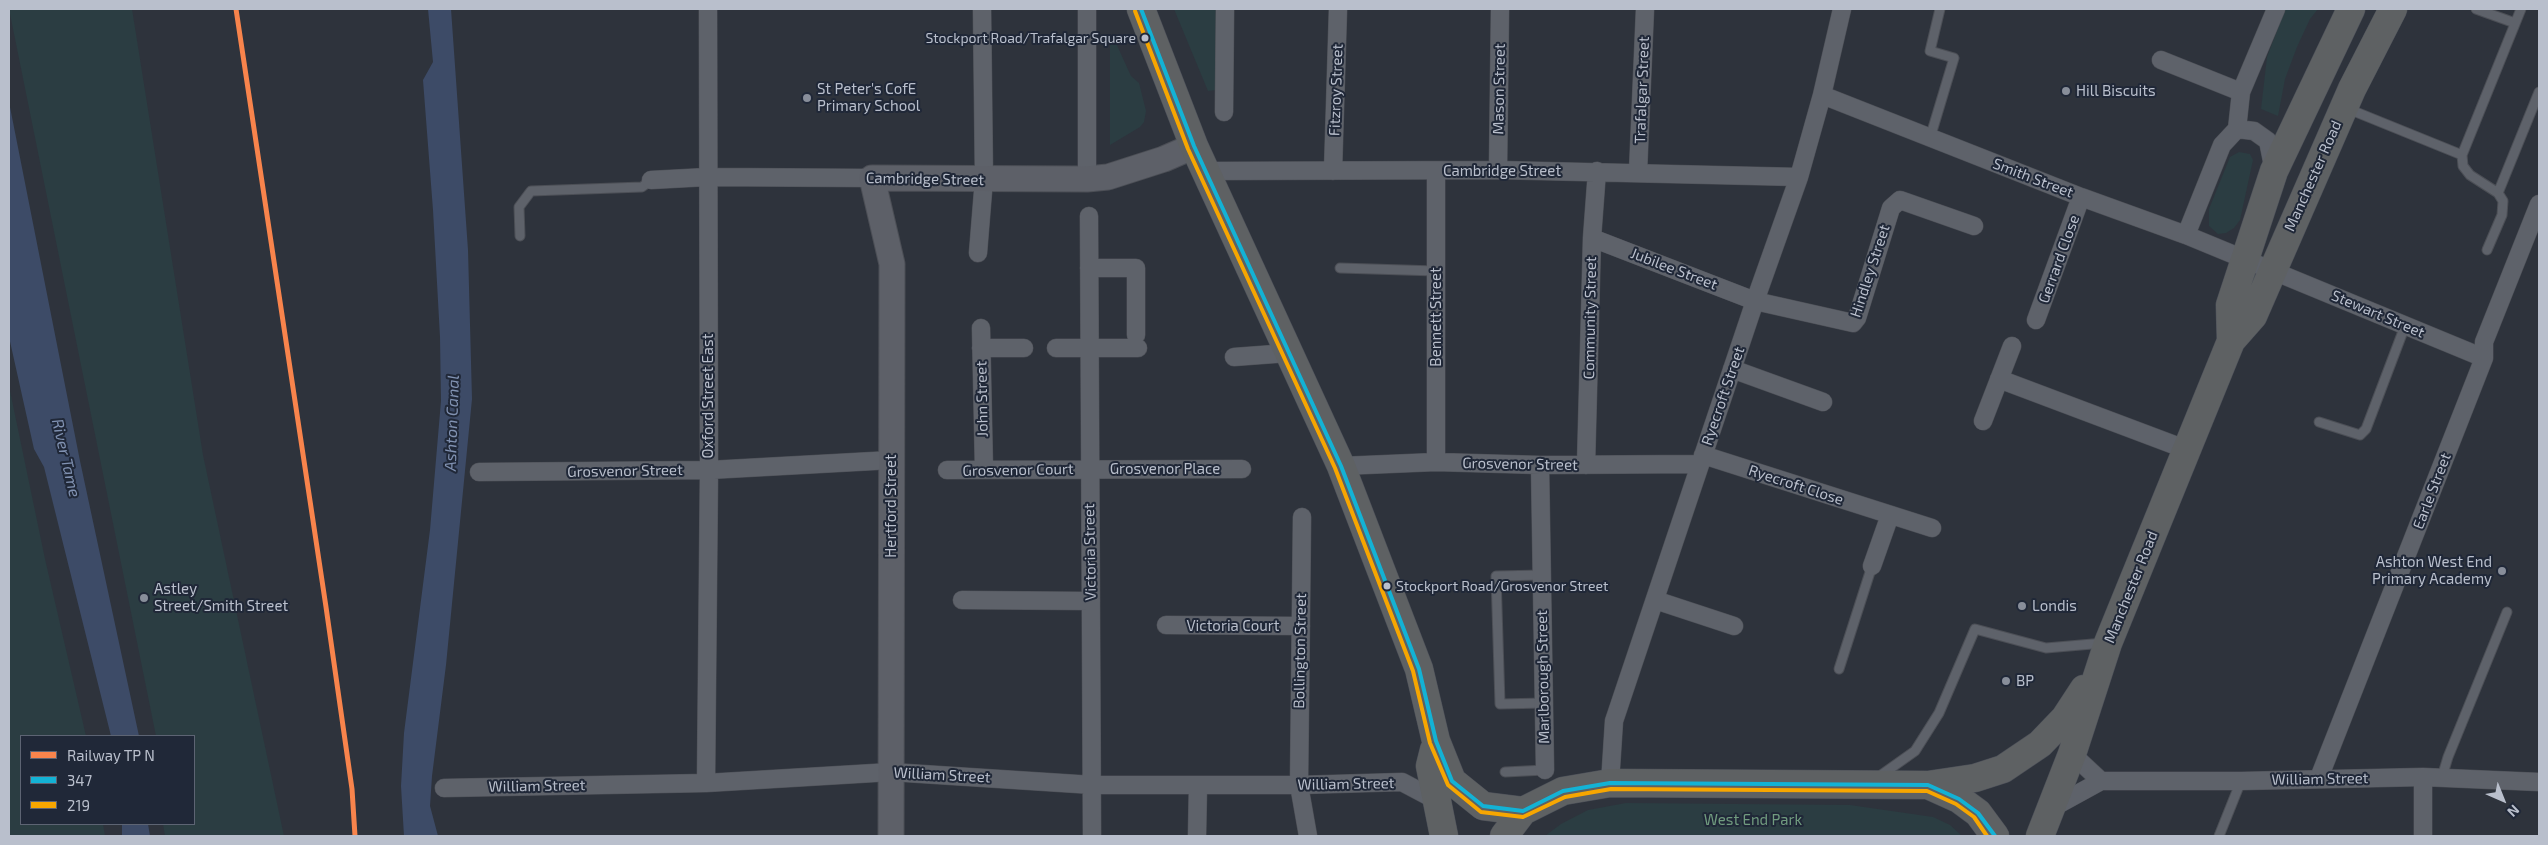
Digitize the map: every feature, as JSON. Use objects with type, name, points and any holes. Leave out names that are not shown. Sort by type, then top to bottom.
[{"type":"highway","points":[[1141,9],[1194,146],[1341,466],[1419,669],[1436,742],[1452,782],[1483,806],[1523,812]]},
{"type":"highway","name":"Manchester Road","points":[[2040,836],[2072,754],[2104,655],[2231,341],[2253,316],[2344,107],[2393,9]]},
{"type":"highway","name":"Manchester Road","points":[[2231,341],[2230,305],[2274,171],[2346,20]]},
{"type":"highway","points":[[1504,836],[1523,812],[1563,791],[1610,783],[1928,785],[1975,778],[2003,769],[2040,744],[2065,718],[2104,655]]},
{"type":"highway","points":[[1436,742],[1430,766],[1444,836]]},
{"type":"highway","points":[[1928,785],[1959,798],[1978,812],[1995,836]]},
{"type":"street","name":"Oxford Street East","points":[[706,783],[709,470],[708,9]]},
{"type":"street","points":[[978,253],[984,179],[982,9]]},
{"type":"street","points":[[1087,9],[1087,179]]},
{"type":"street","points":[[1224,112],[1225,9]]},
{"type":"street","name":"Fitzroy Street","points":[[1333,171],[1338,9]]},
{"type":"street","name":"Mason Street","points":[[1498,170],[1500,9]]},
{"type":"street","name":"Trafalgar Street","points":[[1638,172],[1645,9]]},
{"type":"street","name":"Ryecroft Street","points":[[1610,783],[1614,720],[1755,301],[1799,177],[1822,95],[1842,9]]},
{"type":"street","points":[[2186,235],[2222,145],[2237,129],[2241,92],[2276,9]]},
{"type":"street","points":[[2346,20],[2366,9]]},
{"type":"street","points":[[2161,60],[2241,92]]},
{"type":"street","name":"Smith Street","points":[[1822,95],[2081,197],[2186,235],[2245,260]]},
{"type":"street","name":"Manchester Road","points":[[2237,129],[2254,131],[2268,141],[2274,171]]},
{"type":"street","name":"Cambridge Street","points":[[651,180],[707,177],[1087,179],[1108,177],[1164,159],[1194,146]]},
{"type":"street","name":"Cambridge Street","points":[[1205,171],[1498,170],[1799,177]]},
{"type":"street","name":"Bennett Street","points":[[1436,171],[1436,462]]},
{"type":"street","name":"Community Street","points":[[1586,465],[1592,238],[1597,171]]},
{"type":"street","name":"Hertford Street","points":[[872,178],[892,264],[891,836]]},
{"type":"street","name":"Gerrard Close","points":[[2036,320],[2081,197]]},
{"type":"street","name":"Hindley Street","points":[[1755,301],[1853,323],[1857,318],[1891,208],[1900,200],[1974,226]]},
{"type":"street","name":"Earle Street","points":[[2319,778],[2484,358],[2484,342],[2539,204]]},
{"type":"street","name":"Victoria Street","points":[[1089,216],[1092,836]]},
{"type":"street","name":"Jubilee Street","points":[[1592,238],[1755,301]]},
{"type":"street","name":"Stewart Street","points":[[2245,260],[2484,358]]},
{"type":"street","points":[[1056,348],[1089,348],[1137,342],[1136,268],[1089,268]]},
{"type":"street","name":"John Street","points":[[981,328],[984,470]]},
{"type":"street","points":[[1983,421],[2012,346]]},
{"type":"street","points":[[982,348],[1024,348]]},
{"type":"street","points":[[1234,357],[1288,353]]},
{"type":"street","points":[[1732,369],[1823,402]]},
{"type":"street","points":[[1999,379],[2186,449]]},
{"type":"street","name":"Grosvenor Street","points":[[479,472],[709,470],[892,460]]},
{"type":"street","name":"Grosvenor Street","points":[[1341,466],[1436,462],[1586,465],[1701,460]]},
{"type":"street","name":"Ryecroft Close","points":[[1701,460],[1890,514],[1932,528]]},
{"type":"street","name":"Marlborough Street","points":[[1540,465],[1545,770]]},
{"type":"street","name":"Grosvenor Place","points":[[1089,469],[1242,468]]},
{"type":"street","name":"Grosvenor Court","points":[[947,470],[1089,469]]},
{"type":"street","points":[[1872,566],[1890,514]]},
{"type":"street","name":"Bollington Street","points":[[1302,517],[1298,785],[1308,836]]},
{"type":"street","points":[[962,600],[1091,601]]},
{"type":"street","points":[[1655,600],[1734,626]]},
{"type":"street","name":"Victoria Court","points":[[1166,625],[1301,626]]},
{"type":"street","points":[[2072,754],[2101,781]]},
{"type":"street","name":"William Street","points":[[444,788],[706,783],[891,772],[1093,785],[1298,785],[1402,782],[1436,800]]},
{"type":"street","points":[[2423,777],[2423,836]]},
{"type":"street","name":"William Street","points":[[2049,810],[2101,781],[2241,782],[2319,778],[2442,777],[2539,782]]},
{"type":"street","points":[[1197,836],[1198,785]]},
{"type":"lane","points":[[1930,138],[1954,58],[1930,51],[1940,9]]},
{"type":"lane","points":[[2476,9],[2515,23]]},
{"type":"lane","points":[[2487,250],[2502,215],[2502,201],[2498,193],[2470,175],[2463,166],[2462,155],[2521,9]]},
{"type":"lane","points":[[2498,193],[2539,92]]},
{"type":"lane","points":[[2344,107],[2462,155]]},
{"type":"lane","points":[[520,236],[519,207],[531,192],[642,187],[651,180]]},
{"type":"lane","points":[[1340,268],[1436,271]]},
{"type":"lane","points":[[2319,422],[2360,435],[2366,429],[2405,326]]},
{"type":"lane","points":[[1839,669],[1872,566]]},
{"type":"lane","points":[[1542,575],[1496,576],[1500,704],[1544,703]]},
{"type":"lane","points":[[2442,777],[2448,757],[2507,612]]},
{"type":"lane","points":[[1867,785],[1915,751],[1939,713],[1975,629],[2046,648],[2104,655]]},
{"type":"lane","points":[[1505,772],[1545,770]]},
{"type":"lane","points":[[2219,836],[2241,782]]},
{"type":"green space","points":[[9,9],[132,9],[203,455],[284,836],[165,836],[163,825],[195,825],[195,735],[156,735]]},
{"type":"green space","points":[[1174,9],[1217,9],[1216,90],[1208,91]]},
{"type":"green space","points":[[2285,9],[2318,9],[2310,19],[2285,79],[2278,116],[2261,109],[2267,57]]},
{"type":"green space","points":[[1110,41],[1115,41],[1131,76],[1139,83],[1146,111],[1144,122],[1140,127],[1110,145]]},
{"type":"green space","points":[[2239,152],[2250,154],[2253,160],[2240,220],[2234,228],[2226,233],[2218,234],[2209,226],[2209,209],[2230,157]]},
{"type":"green space","points":[[9,386],[45,559],[86,735],[20,735],[20,825],[103,825],[105,836],[9,836]]},
{"type":"green space","name":"West End Park","points":[[1626,803],[1850,805],[1933,817],[1950,825],[1962,836],[1545,836],[1561,824],[1588,810]]},
{"type":"water","name":"Ashton Canal","points":[[428,9],[451,9],[468,250],[472,399],[446,665],[432,776],[430,806],[438,836],[404,836],[401,786],[404,733],[430,530],[441,401],[440,337],[433,210],[423,80],[433,62]]},
{"type":"water","name":"River Tame","points":[[9,102],[80,461],[139,735],[111,735],[44,467],[34,449],[9,337]]},
{"type":"water","points":[[122,825],[148,825],[150,836],[122,836]]},
{"type":"transit line","points":[[236,9],[326,607],[352,789],[355,836]]},
{"type":"transit line","name":"347","points":[[1141,9],[1194,146],[1341,466],[1419,669],[1436,741],[1452,781],[1483,806],[1523,811],[1563,791],[1610,783],[1928,785],[1959,799],[1978,813],[1995,836]]},
{"type":"transit line","name":"219","points":[[1135,11],[1188,149],[1335,468],[1413,671],[1430,743],[1448,785],[1481,812],[1523,817],[1565,797],[1611,789],[1927,791],[1956,804],[1974,817],[1987,836]]},
{"type":"place","name":"Stockport Road/Trafalgar Square","points":[[1145,38]]},
{"type":"place","name":"Hill Biscuits","points":[[2066,91]]},
{"type":"place","name":"St Peter's CofE Primary School","points":[[807,98]]},
{"type":"place","name":"Ashton West End Primary Academy","points":[[2502,571]]},
{"type":"place","name":"Stockport Road/Grosvenor Street","points":[[1387,586]]},
{"type":"place","name":"Astley Street/Smith Street","points":[[144,598]]},
{"type":"place","name":"Londis","points":[[2022,606]]},
{"type":"place","name":"BP","points":[[2006,681]]}]
